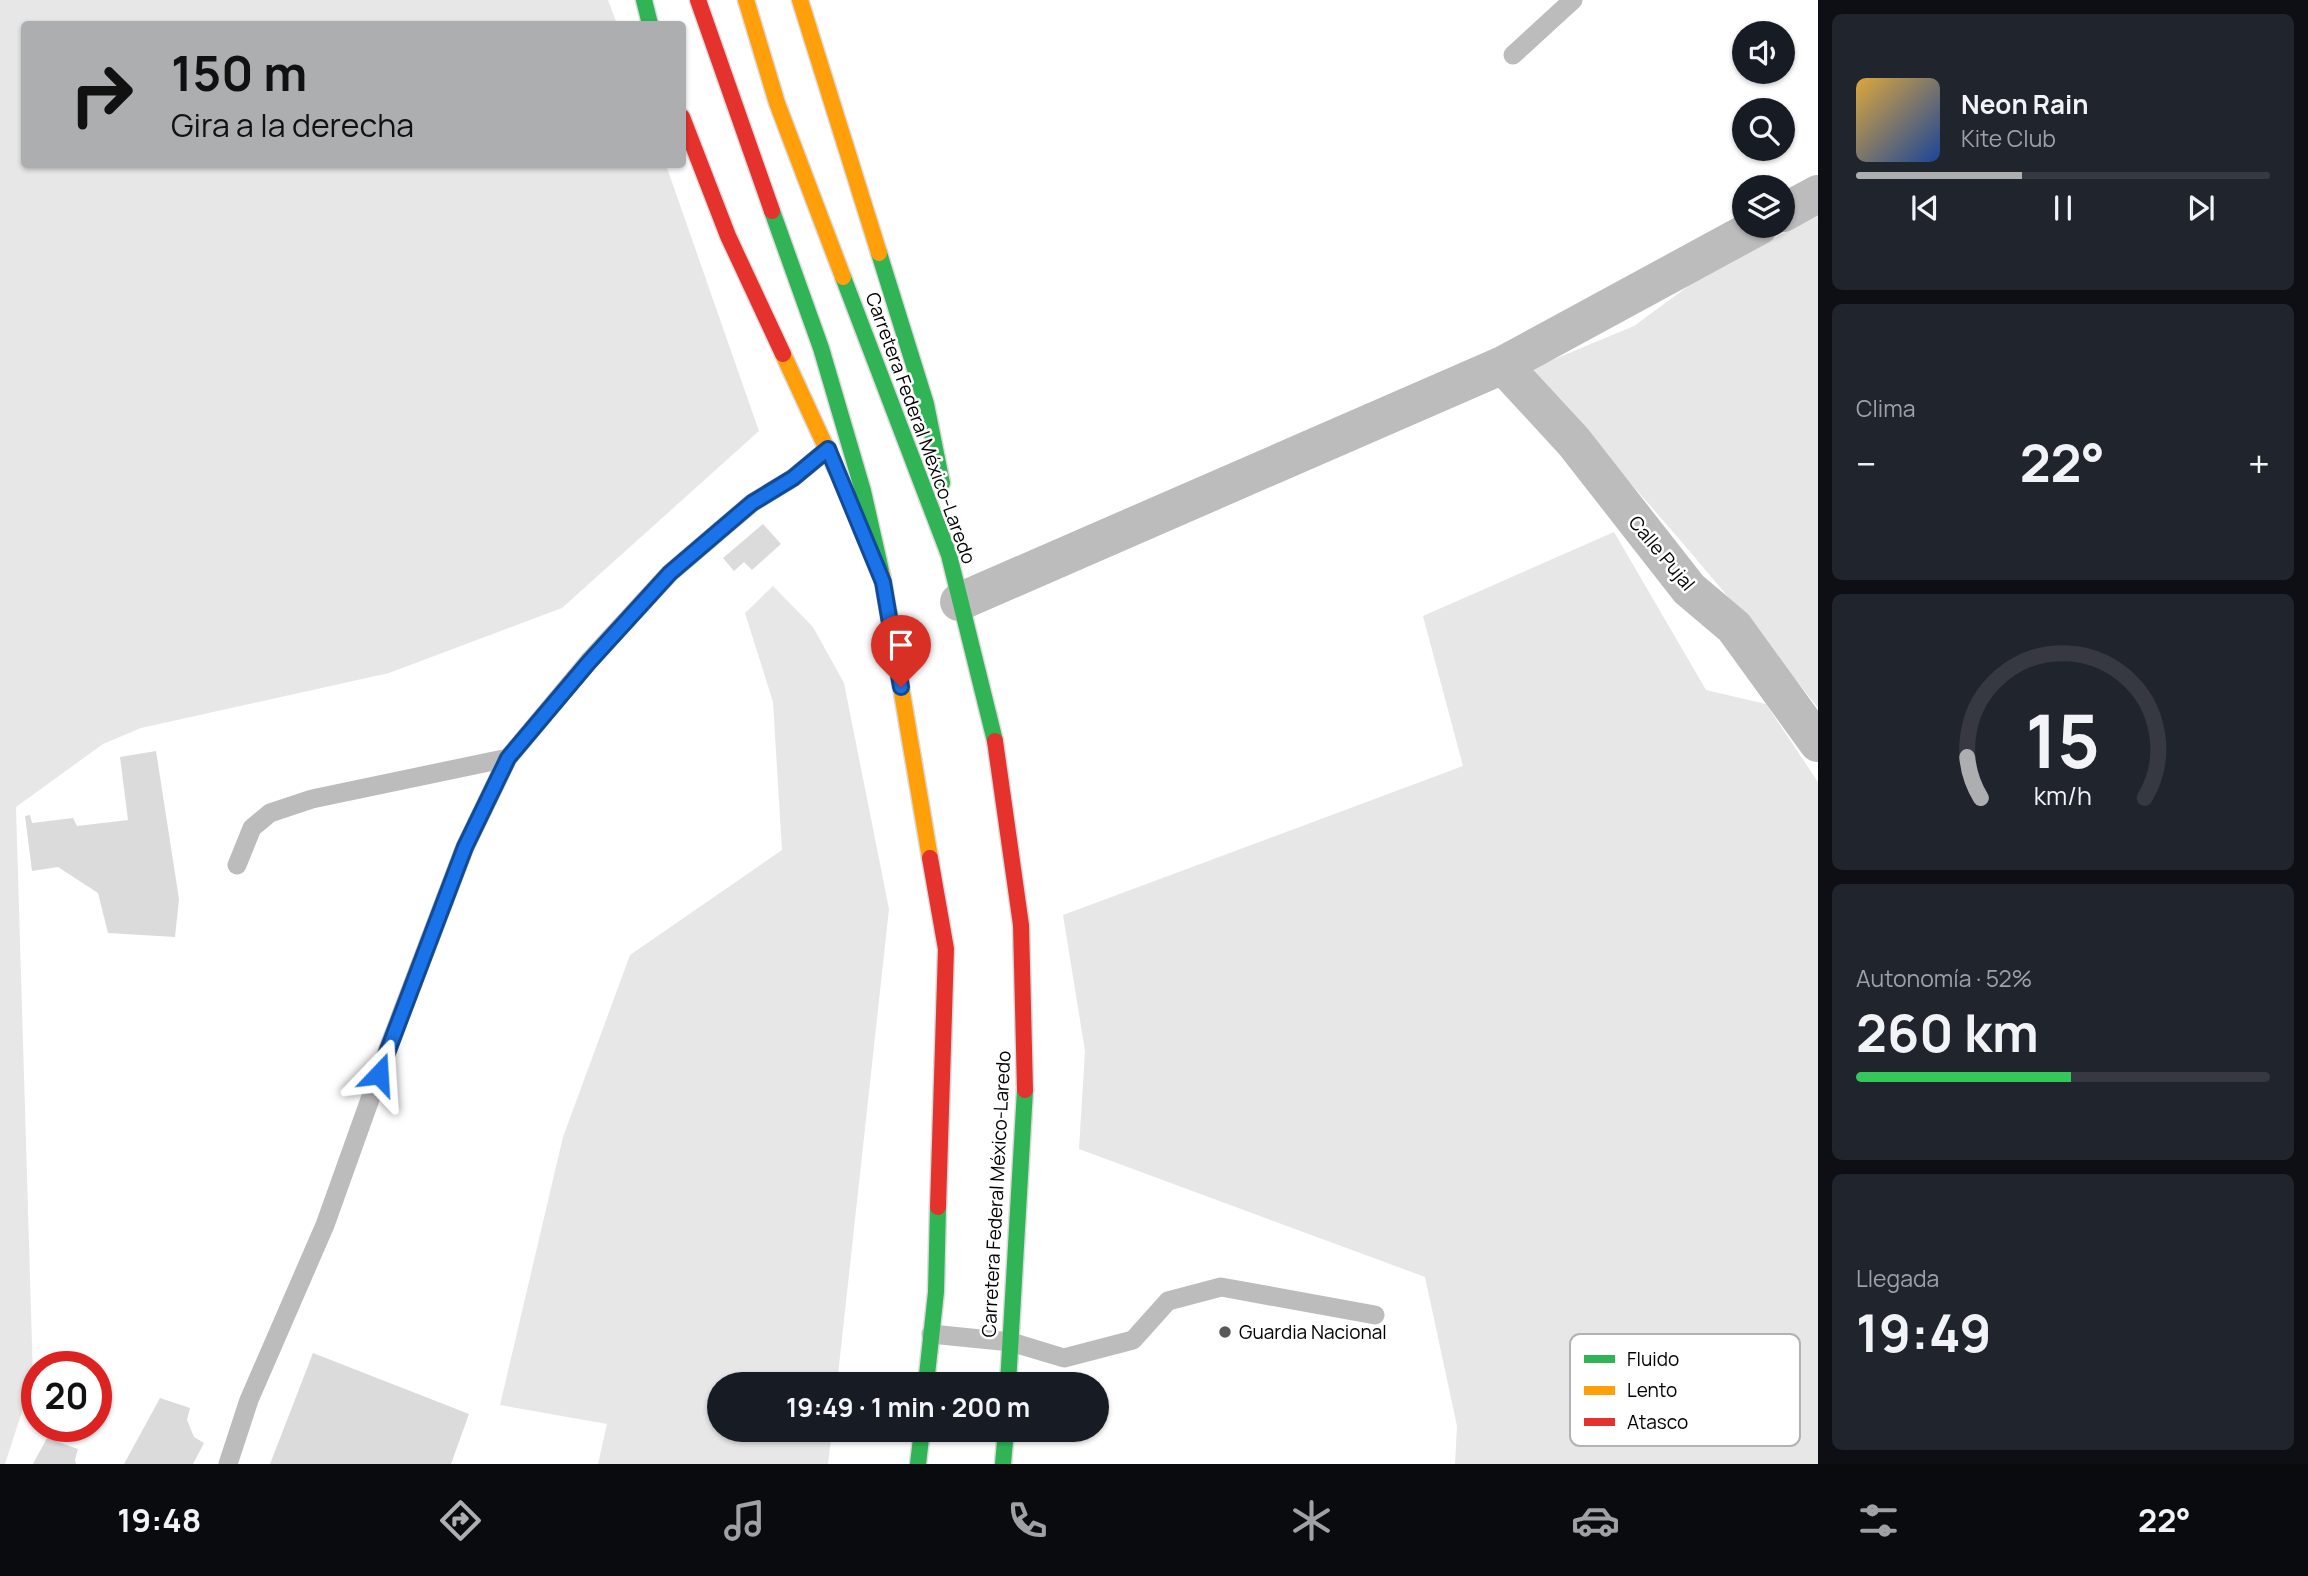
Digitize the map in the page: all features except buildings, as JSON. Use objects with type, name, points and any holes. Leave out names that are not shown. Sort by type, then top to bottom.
[{"type":"main road","points":[[644,0],[649,21]]},
{"type":"main road","points":[[698,0],[821,348],[863,491],[883,582],[946,949],[936,1292],[927,1372]]},
{"type":"main road","name":"Carretera Federal México-Laredo","points":[[746,0],[777,103],[949,555],[998,753],[1021,925],[1025,1089],[1009,1372]]},
{"type":"main road","points":[[800,0],[926,404],[941,480],[949,555]]},
{"type":"main road","points":[[686,127],[728,236],[828,449],[883,582]]},
{"type":"main road","points":[[918,1464],[921,1442]]},
{"type":"main road","points":[[1003,1464],[1005,1442]]},
{"type":"street","points":[[1795,206],[1818,194]]},
{"type":"street","points":[[959,602],[1503,365],[1737,238]]},
{"type":"street","name":"Calle Pujal","points":[[1503,365],[1574,442],[1689,589],[1734,628],[1818,743]]},
{"type":"lane","points":[[1513,55],[1573,0]]},
{"type":"lane","points":[[228,1464],[249,1400],[325,1225],[465,847],[508,758],[589,662],[670,573],[752,503],[793,478],[828,449]]},
{"type":"lane","points":[[237,865],[252,828],[270,813],[312,799],[508,758]]},
{"type":"lane","points":[[931,1334],[1011,1342],[1064,1358],[1133,1340],[1168,1301],[1221,1287],[1374,1315]]},
{"type":"shaded area","points":[[0,0],[608,0],[616,21],[21,21],[21,168],[667,168],[759,431],[562,608],[389,673],[141,728],[103,744],[16,807],[32,1351],[21,1351],[21,1415],[5,1464],[0,1464]]},
{"type":"shaded area","points":[[1818,216],[1818,708],[1682,543],[1541,384],[1533,368],[1634,326],[1706,273],[1775,238],[1795,238],[1795,228]]},
{"type":"shaded area","points":[[1614,532],[1706,690],[1766,704],[1818,782],[1818,1464],[1455,1464],[1457,1426],[1425,1277],[1079,1149],[1085,1051],[1063,915],[1463,766],[1423,616]]},
{"type":"shaded area","points":[[773,586],[813,627],[844,683],[889,909],[838,1372],[707,1372],[707,1442],[831,1442],[828,1464],[598,1464],[607,1424],[500,1405],[563,1137],[630,955],[782,850],[773,702],[745,613]]},
{"type":"traffic: fast","points":[[644,0],[649,21]]},
{"type":"traffic: fast","points":[[772,211],[821,348],[863,491],[882,575]]},
{"type":"traffic: fast","points":[[879,253],[926,404],[942,483]]},
{"type":"traffic: fast","points":[[843,277],[949,555],[995,741]]},
{"type":"traffic: fast","points":[[1009,1372],[1025,1090]]},
{"type":"traffic: fast","points":[[927,1372],[936,1292],[938,1207]]},
{"type":"traffic: fast","points":[[918,1464],[921,1442]]},
{"type":"traffic: fast","points":[[1003,1464],[1005,1442]]},
{"type":"traffic: slow","points":[[746,0],[777,103],[843,277]]},
{"type":"traffic: slow","points":[[800,0],[879,253]]},
{"type":"traffic: slow","points":[[783,354],[835,467]]},
{"type":"traffic: slow","points":[[882,575],[930,858]]},
{"type":"traffic: jam","points":[[698,0],[772,211]]},
{"type":"traffic: jam","points":[[686,127],[728,236],[783,354]]},
{"type":"traffic: jam","points":[[995,741],[1021,925],[1025,1090]]},
{"type":"traffic: jam","points":[[930,858],[946,949],[938,1207]]},
{"type":"place","name":"Guardia Nacional","points":[[1225,1332]]},
{"type":"route","points":[[379,1074],[465,847],[508,758],[589,662],[670,573],[752,503],[793,478],[828,449],[883,582],[901,687]]}]
